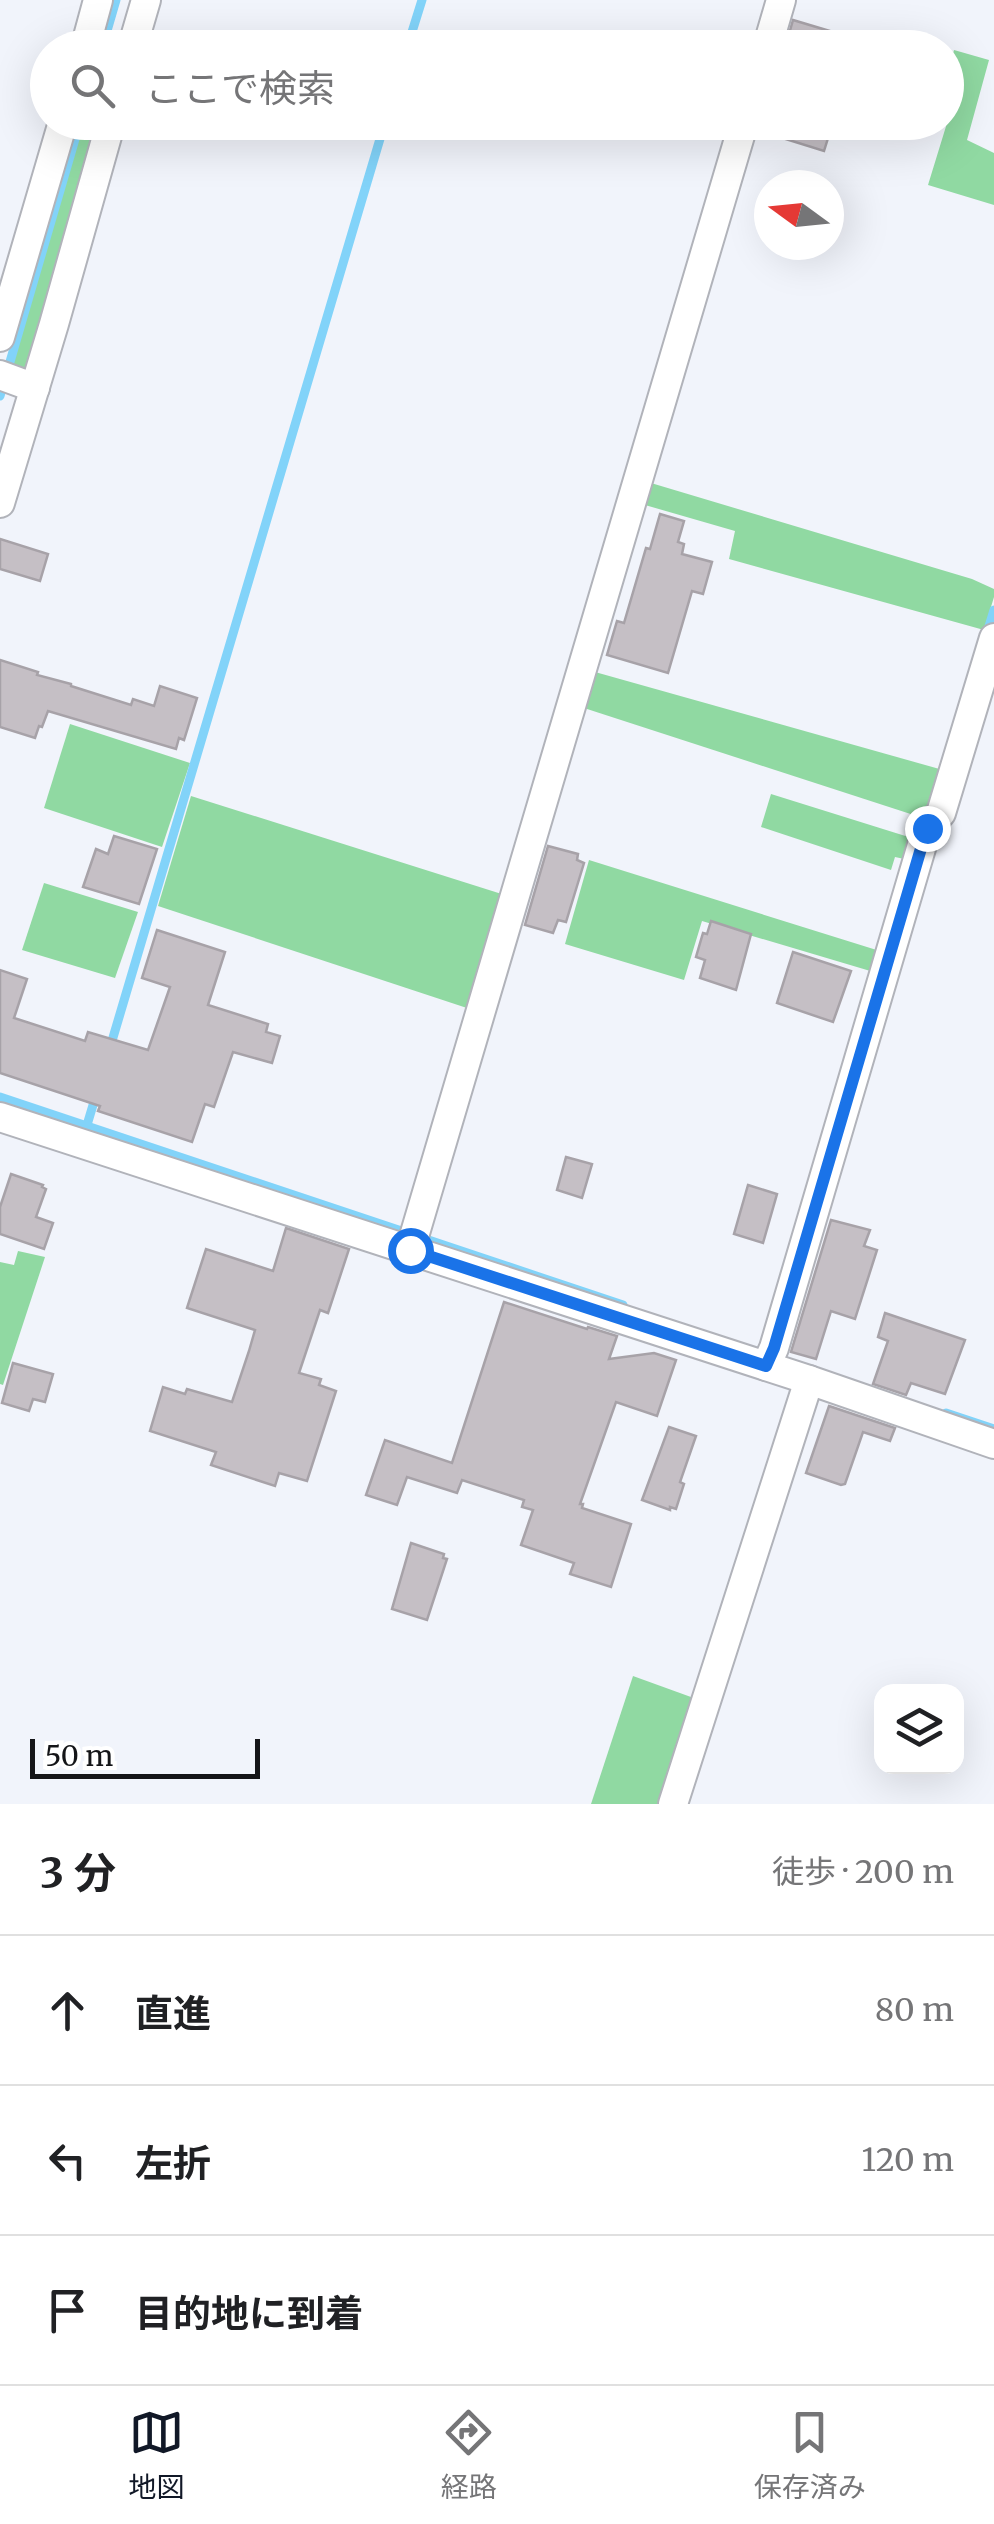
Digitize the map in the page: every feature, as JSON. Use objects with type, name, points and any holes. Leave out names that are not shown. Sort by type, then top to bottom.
[{"type":"street","points":[[89,30],[98,0]]},
{"type":"street","points":[[137,30],[146,0]]},
{"type":"street","points":[[772,30],[781,0]]},
{"type":"street","points":[[0,338],[58,140]]},
{"type":"street","points":[[0,503],[11,379],[104,140]]},
{"type":"street","points":[[413,1239],[739,140]]},
{"type":"street","points":[[770,1358],[927,828],[942,814],[994,638]]},
{"type":"street","points":[[0,1116],[413,1239],[770,1358],[809,1380],[994,1444]]},
{"type":"street","points":[[674,1804],[809,1380]]},
{"type":"green space","points":[[964,53],[989,60],[967,140],[994,153],[994,205],[928,185],[942,140],[964,140]]},
{"type":"green space","points":[[78,140],[98,140],[30,371],[10,373]]},
{"type":"green space","points":[[651,483],[972,579],[994,589],[984,630],[729,559],[735,531],[645,505]]},
{"type":"green space","points":[[595,672],[943,770],[926,819],[584,708]]},
{"type":"green space","points":[[70,724],[190,763],[162,847],[44,808]]},
{"type":"green space","points":[[771,794],[915,839],[909,860],[895,857],[891,870],[761,827]]},
{"type":"green space","points":[[191,796],[508,896],[473,1010],[158,906]]},
{"type":"green space","points":[[589,860],[883,952],[877,973],[702,921],[684,980],[565,944]]},
{"type":"green space","points":[[44,883],[138,912],[115,978],[22,950]]},
{"type":"green space","points":[[18,1251],[45,1257],[3,1385],[0,1262],[14,1265]]},
{"type":"green space","points":[[633,1676],[702,1701],[668,1804],[591,1804]]},
{"type":"building","points":[[793,20],[826,30],[790,30]]},
{"type":"building","points":[[789,140],[827,140],[824,151]]},
{"type":"building","points":[[660,514],[684,521],[678,542],[684,544],[682,554],[712,562],[703,594],[692,591],[668,673],[607,655],[617,621],[624,623]]},
{"type":"building","points":[[0,539],[48,554],[40,581],[0,569]]},
{"type":"building","points":[[0,660],[131,705],[133,699],[154,706],[160,686],[197,698],[184,740],[179,738],[176,749],[48,711],[35,738],[0,727]]},
{"type":"building","points":[[114,836],[157,849],[139,904],[83,887],[96,849],[108,854]]},
{"type":"building","points":[[548,846],[578,854],[577,860],[584,863],[566,922],[558,920],[553,933],[525,925]]},
{"type":"building","points":[[711,921],[751,934],[736,990],[700,978],[705,960],[696,957]]},
{"type":"building","points":[[157,930],[225,952],[208,1005],[268,1024],[266,1032],[280,1036],[272,1063],[233,1052],[214,1107],[205,1104],[192,1142],[0,1073],[0,970],[27,979],[14,1018],[85,1041],[88,1032],[148,1050],[170,987],[142,978]]},
{"type":"building","points":[[793,952],[851,971],[833,1022],[777,1003]]},
{"type":"building","points":[[566,1157],[592,1164],[582,1198],[557,1190]]},
{"type":"building","points":[[11,1174],[46,1189],[36,1217],[53,1223],[44,1249],[0,1234],[0,1207]]},
{"type":"building","points":[[748,1185],[777,1194],[763,1243],[734,1234]]},
{"type":"building","points":[[831,1220],[870,1230],[864,1246],[877,1250],[855,1319],[831,1311],[816,1359],[791,1352]]},
{"type":"building","points":[[286,1228],[349,1249],[328,1313],[320,1310],[299,1373],[321,1379],[319,1385],[336,1391],[307,1481],[279,1473],[275,1486],[211,1465],[216,1452],[150,1431],[163,1387],[185,1394],[187,1389],[232,1402],[249,1351],[255,1330],[187,1308],[206,1249],[273,1271]]},
{"type":"building","points":[[504,1302],[617,1336],[609,1359],[654,1353],[676,1360],[657,1416],[616,1402],[580,1504],[631,1524],[611,1587],[570,1574],[574,1563],[521,1545],[533,1510],[522,1507],[524,1500],[462,1480],[457,1493],[407,1477],[397,1505],[366,1495],[385,1440],[452,1463]]},
{"type":"building","points":[[885,1313],[965,1340],[945,1394],[911,1383],[906,1395],[873,1384],[888,1341],[878,1337]]},
{"type":"building","points":[[13,1363],[53,1374],[45,1402],[33,1399],[29,1411],[2,1403]]},
{"type":"building","points":[[829,1406],[895,1428],[890,1441],[863,1432],[845,1484],[841,1485],[806,1473]]},
{"type":"building","points":[[669,1427],[696,1436],[680,1482],[684,1484],[676,1509],[670,1510],[642,1500]]},
{"type":"building","points":[[411,1543],[444,1554],[447,1559],[427,1620],[392,1609]]},
{"type":"waterway","points":[[107,30],[116,0]]},
{"type":"waterway","points":[[413,30],[422,0]]},
{"type":"waterway","points":[[0,396],[75,140]]},
{"type":"waterway","points":[[109,1051],[380,140]]},
{"type":"waterway","points":[[986,636],[994,610]]},
{"type":"waterway","points":[[87,1125],[96,1095]]},
{"type":"waterway","points":[[0,1097],[623,1305]]},
{"type":"waterway","points":[[946,1413],[994,1429]]},
{"type":"route","points":[[410,1250],[766,1366],[927,828]]}]
